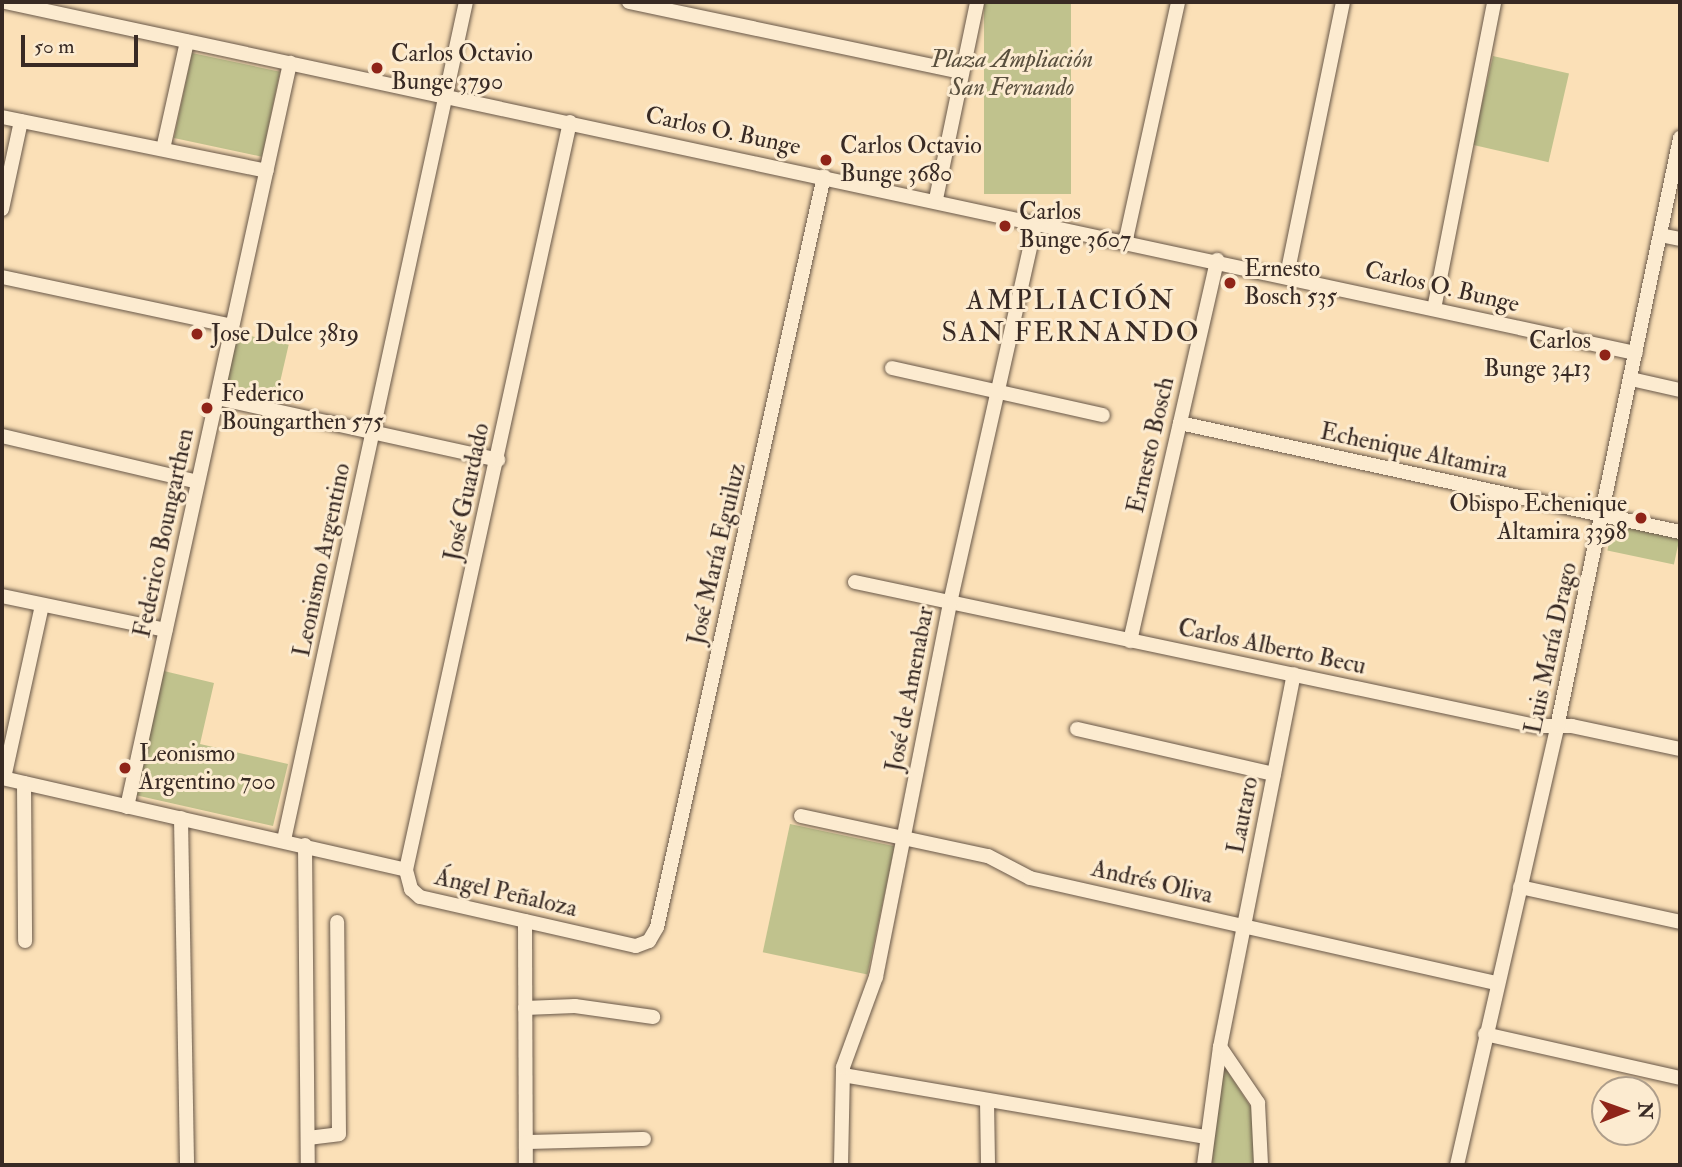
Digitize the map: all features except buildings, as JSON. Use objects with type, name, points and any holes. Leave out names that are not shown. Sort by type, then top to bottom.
[{"type":"street","name":"Carlos O. Bunge","points":[[10,2],[1126,239],[1636,353]]},
{"type":"street","name":"Leonismo Argentino","points":[[284,840],[466,2]]},
{"type":"street","points":[[629,2],[962,72]]},
{"type":"street","points":[[936,199],[978,2]]},
{"type":"street","points":[[1126,239],[1178,2]]},
{"type":"street","points":[[1287,275],[1343,2]]},
{"type":"street","points":[[1434,309],[1494,2]]},
{"type":"street","points":[[163,149],[187,41]]},
{"type":"street","name":"Federico Boungarthen","points":[[127,807],[290,63]]},
{"type":"street","points":[[2,117],[267,171]]},
{"type":"street","points":[[2,209],[21,121]]},
{"type":"street","name":"José Guardado","points":[[406,870],[570,122]]},
{"type":"street","name":"Luis María Drago","points":[[1457,1165],[1557,727],[1680,138]]},
{"type":"street","name":"José María Eguiluz","points":[[649,941],[657,927],[824,176]]},
{"type":"street","name":"José de Amenabar","points":[[841,1165],[843,1075],[870,1000],[950,603],[1036,221]]},
{"type":"street","points":[[1660,235],[1680,239]]},
{"type":"street","name":"Ernesto Bosch","points":[[1130,641],[1217,260]]},
{"type":"street","points":[[2,277],[232,326]]},
{"type":"street","points":[[892,369],[1103,415]]},
{"type":"street","points":[[1631,379],[1680,390]]},
{"type":"street","points":[[217,398],[498,460]]},
{"type":"street","name":"Echenique Altamira","points":[[1180,424],[1680,532]]},
{"type":"street","points":[[2,436],[198,482]]},
{"type":"street","name":"Carlos Alberto Becu","points":[[855,582],[1130,641],[1557,727],[1680,748]]},
{"type":"street","points":[[2,596],[166,630]]},
{"type":"street","points":[[3,778],[42,605]]},
{"type":"street","name":"Lautaro","points":[[1204,1165],[1205,1138],[1220,1047],[1294,674]]},
{"type":"street","points":[[1077,729],[1274,774]]},
{"type":"street","name":"Ángel Peñaloza","points":[[3,778],[406,870],[411,889],[420,897],[636,946],[649,941]]},
{"type":"street","points":[[23,783],[25,941]]},
{"type":"street","name":"Andrés Oliva","points":[[801,816],[905,836],[988,856],[1030,878],[1497,983]]},
{"type":"street","points":[[181,818],[187,1165]]},
{"type":"street","points":[[305,845],[309,1165]]},
{"type":"street","points":[[1520,887],[1680,922]]},
{"type":"street","points":[[524,921],[526,1165]]},
{"type":"street","points":[[308,1138],[339,1134],[337,922]]},
{"type":"street","points":[[525,1008],[575,1006],[653,1017]]},
{"type":"street","points":[[1485,1034],[1680,1078]]},
{"type":"street","points":[[1220,1047],[1258,1103],[1261,1165]]},
{"type":"street","points":[[843,1075],[1205,1138]]},
{"type":"street","points":[[987,1100],[988,1165]]},
{"type":"street","points":[[526,1142],[645,1139]]},
{"type":"green space","name":"Plaza Ampliación San Fernando","points":[[984,2],[1071,2],[1071,194],[984,194]]},
{"type":"green space","points":[[192,53],[280,72],[262,157],[174,138]]},
{"type":"green space","points":[[1493,56],[1569,74],[1549,162],[1473,145]]},
{"type":"green space","points":[[238,333],[289,345],[275,405],[224,393]]},
{"type":"green space","points":[[1613,524],[1680,538],[1674,565],[1607,550]]},
{"type":"green space","points":[[164,671],[214,683],[200,744],[288,764],[273,826],[135,795]]},
{"type":"green space","points":[[790,824],[895,846],[867,974],[763,952]]},
{"type":"green space","points":[[1220,1060],[1256,1115],[1254,1165],[1212,1165]]},
{"type":"place","name":"Carlos Octavio Bunge 3790","points":[[377,68]]},
{"type":"place","name":"Carlos Octavio Bunge 3680","points":[[826,160]]},
{"type":"place","name":"Carlos Bunge 3607","points":[[1005,226]]},
{"type":"place","name":"Ernesto Bosch 535","points":[[1230,283]]},
{"type":"place","name":"Jose Dulce 3819","points":[[197,334]]},
{"type":"place","name":"Carlos Bunge 3413","points":[[1605,355]]},
{"type":"place","name":"Federico Boungarthen 575","points":[[207,408]]},
{"type":"place","name":"Obispo Echenique Altamira 3398","points":[[1641,518]]},
{"type":"place","name":"Leonismo Argentino 700","points":[[125,768]]},
{"type":"district","name":"AMPLIACIÓN SAN FERNANDO","points":[[1071,317]]}]
